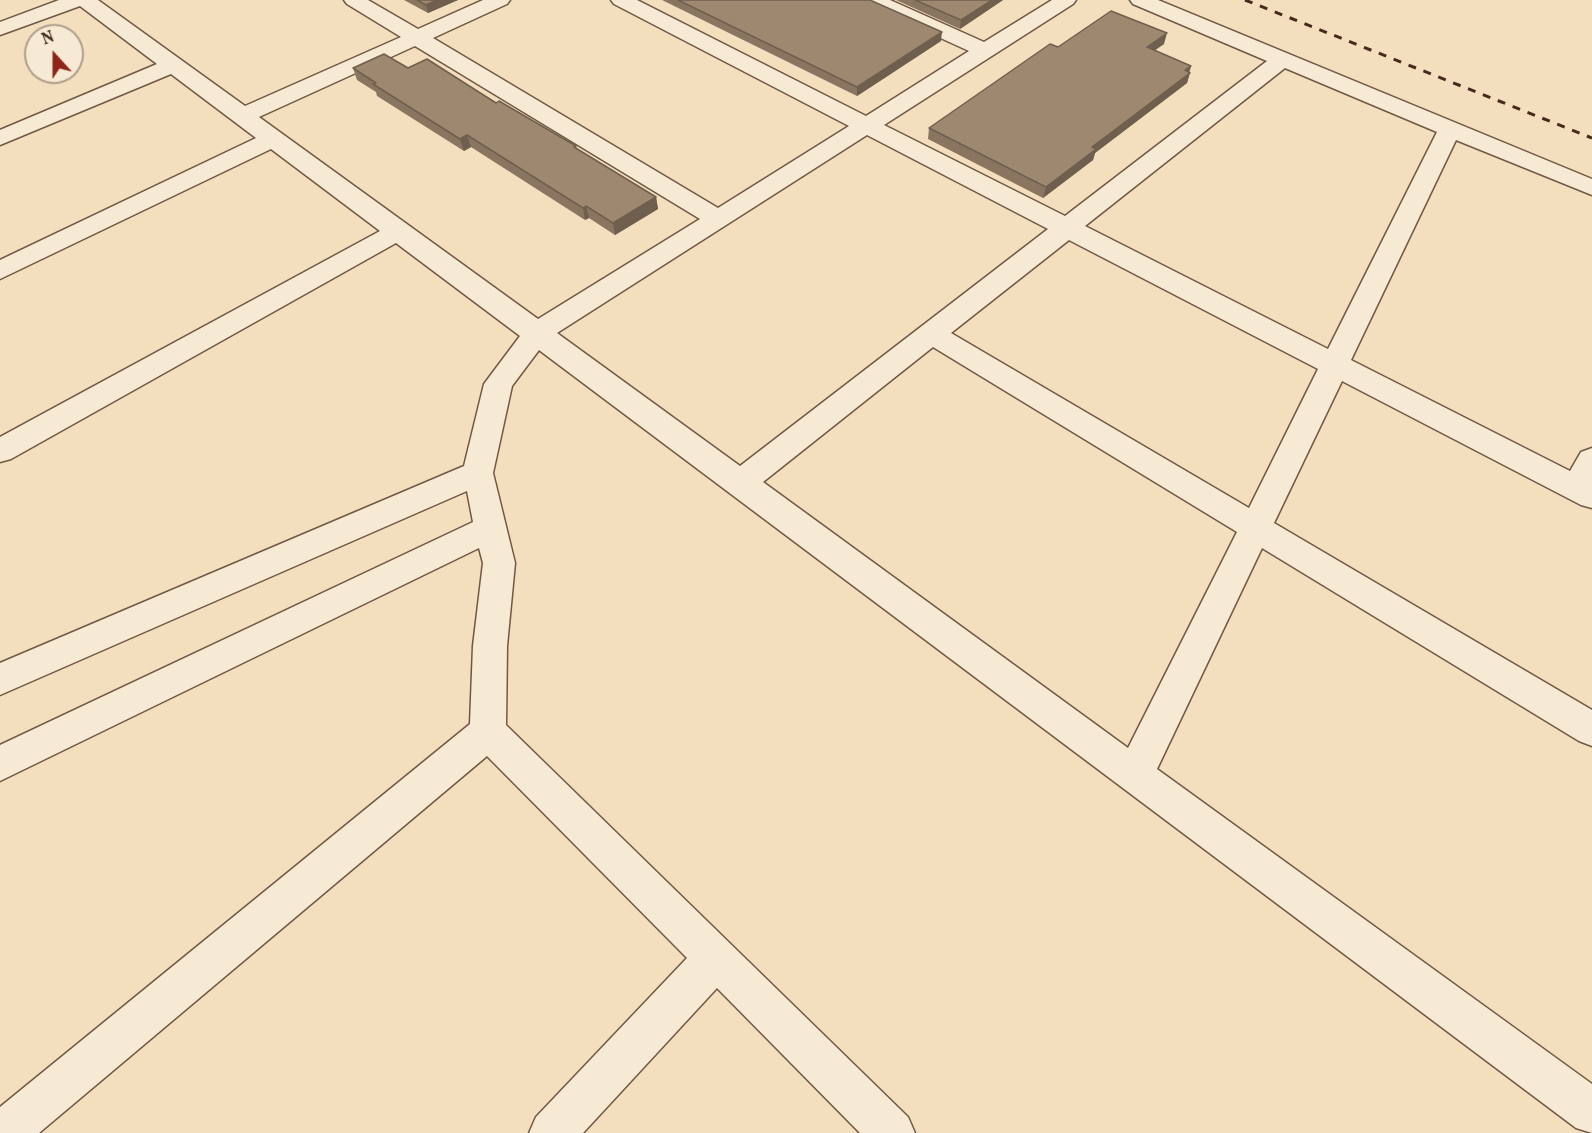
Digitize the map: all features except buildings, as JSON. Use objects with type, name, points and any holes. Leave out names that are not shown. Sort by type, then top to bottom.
[{"type":"street","points":[[0,30],[78,0]]},
{"type":"street","points":[[86,0],[1592,1112]]},
{"type":"street","points":[[354,0],[719,219]]},
{"type":"street","points":[[242,116],[500,0]]},
{"type":"street","points":[[621,0],[1584,491],[1592,460]]},
{"type":"street","points":[[873,0],[986,51]]},
{"type":"street","points":[[892,1133],[488,732],[490,646],[499,562],[478,473],[498,384],[537,333],[1066,0]]},
{"type":"street","points":[[1140,0],[1592,188]]},
{"type":"street","points":[[740,483],[1283,59]]},
{"type":"street","points":[[0,138],[173,65]]},
{"type":"street","points":[[1135,774],[1450,129]]},
{"type":"street","points":[[0,270],[273,139]]},
{"type":"street","points":[[0,451],[399,231]]},
{"type":"street","points":[[932,334],[1592,729]]},
{"type":"street","points":[[0,679],[478,473]]},
{"type":"street","points":[[0,764],[491,528]]},
{"type":"street","points":[[4,1133],[488,732]]},
{"type":"street","points":[[552,1133],[716,958]]},
{"type":"railway","points":[[1245,0],[1592,138]]}]
